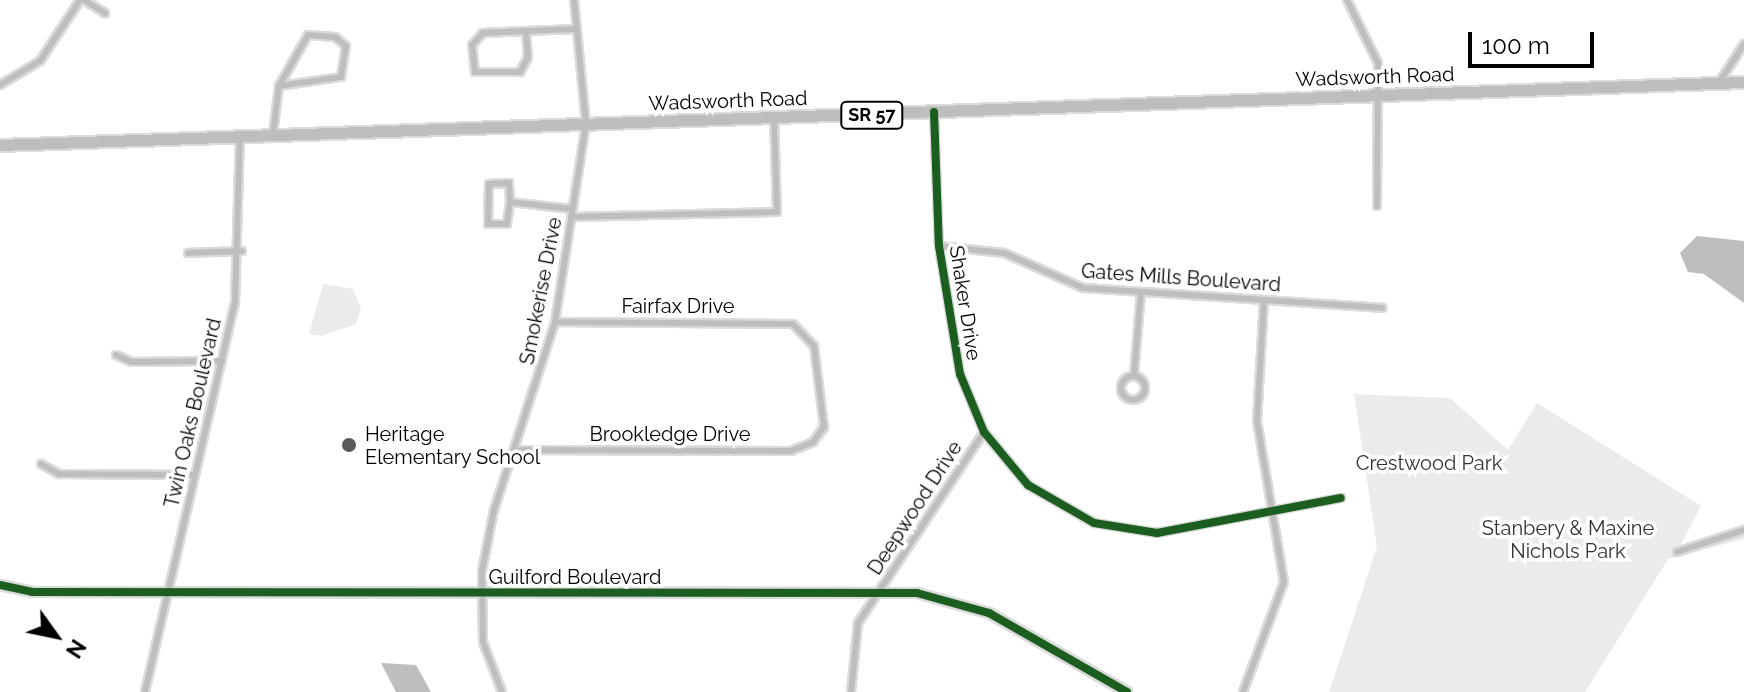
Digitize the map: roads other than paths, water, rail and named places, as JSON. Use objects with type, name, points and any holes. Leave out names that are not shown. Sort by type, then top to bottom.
[{"type":"highway","name":"Wadsworth Road","points":[[0,145],[273,138],[1744,82]]},
{"type":"street","points":[[0,85],[40,61],[82,0],[105,13]]},
{"type":"street","name":"Smokerise Drive","points":[[502,692],[483,642],[481,593],[490,523],[555,322],[573,209],[586,124],[574,0]]},
{"type":"street","points":[[1347,0],[1373,44],[1379,95],[1377,206]]},
{"type":"street","points":[[526,31],[528,57],[520,72],[475,72],[478,36],[526,31],[576,29]]},
{"type":"street","points":[[273,138],[279,86],[308,35],[335,37],[346,46],[341,77],[279,86]]},
{"type":"street","points":[[1719,83],[1744,44]]},
{"type":"street","name":"Shaker Drive","points":[[934,112],[939,246],[960,374],[984,432],[1028,485],[1094,523],[1178,532],[1341,498]]},
{"type":"street","points":[[571,217],[777,212],[774,118]]},
{"type":"street","name":"Twin Oaks Boulevard","points":[[145,692],[222,361],[242,251],[240,138]]},
{"type":"street","points":[[509,183],[510,202],[507,224],[488,224],[489,184],[509,183]]},
{"type":"street","points":[[510,202],[573,209]]},
{"type":"street","name":"Gates Mills Boulevard","points":[[939,246],[1004,253],[1069,286],[1382,308]]},
{"type":"street","points":[[188,253],[242,251]]},
{"type":"street","points":[[1134,375],[1145,387],[1132,400],[1120,387],[1134,375],[1141,292]]},
{"type":"street","points":[[1243,692],[1281,598],[1275,513],[1257,421],[1264,301]]},
{"type":"street","name":"Fairfax Drive","points":[[555,322],[800,327],[817,359],[825,410],[819,435]]},
{"type":"street","points":[[116,355],[132,362],[222,361]]},
{"type":"street","name":"Deepwood Drive","points":[[851,692],[854,632],[984,432]]},
{"type":"street","name":"Brookledge Drive","points":[[515,450],[791,451],[819,435]]},
{"type":"street","points":[[41,464],[59,474],[195,475]]},
{"type":"street","points":[[1677,552],[1744,530]]},
{"type":"street","name":"Guilford Boulevard","points":[[0,585],[32,592],[878,593],[972,605],[1127,692]]},
{"type":"place","name":"Heritage Elementary School","points":[[349,445]]},
{"type":"park label","name":"Crestwood Park","points":[[1429,463]]},
{"type":"park label","name":"Stanbery & Maxine Nichols Park","points":[[1568,540]]}]
